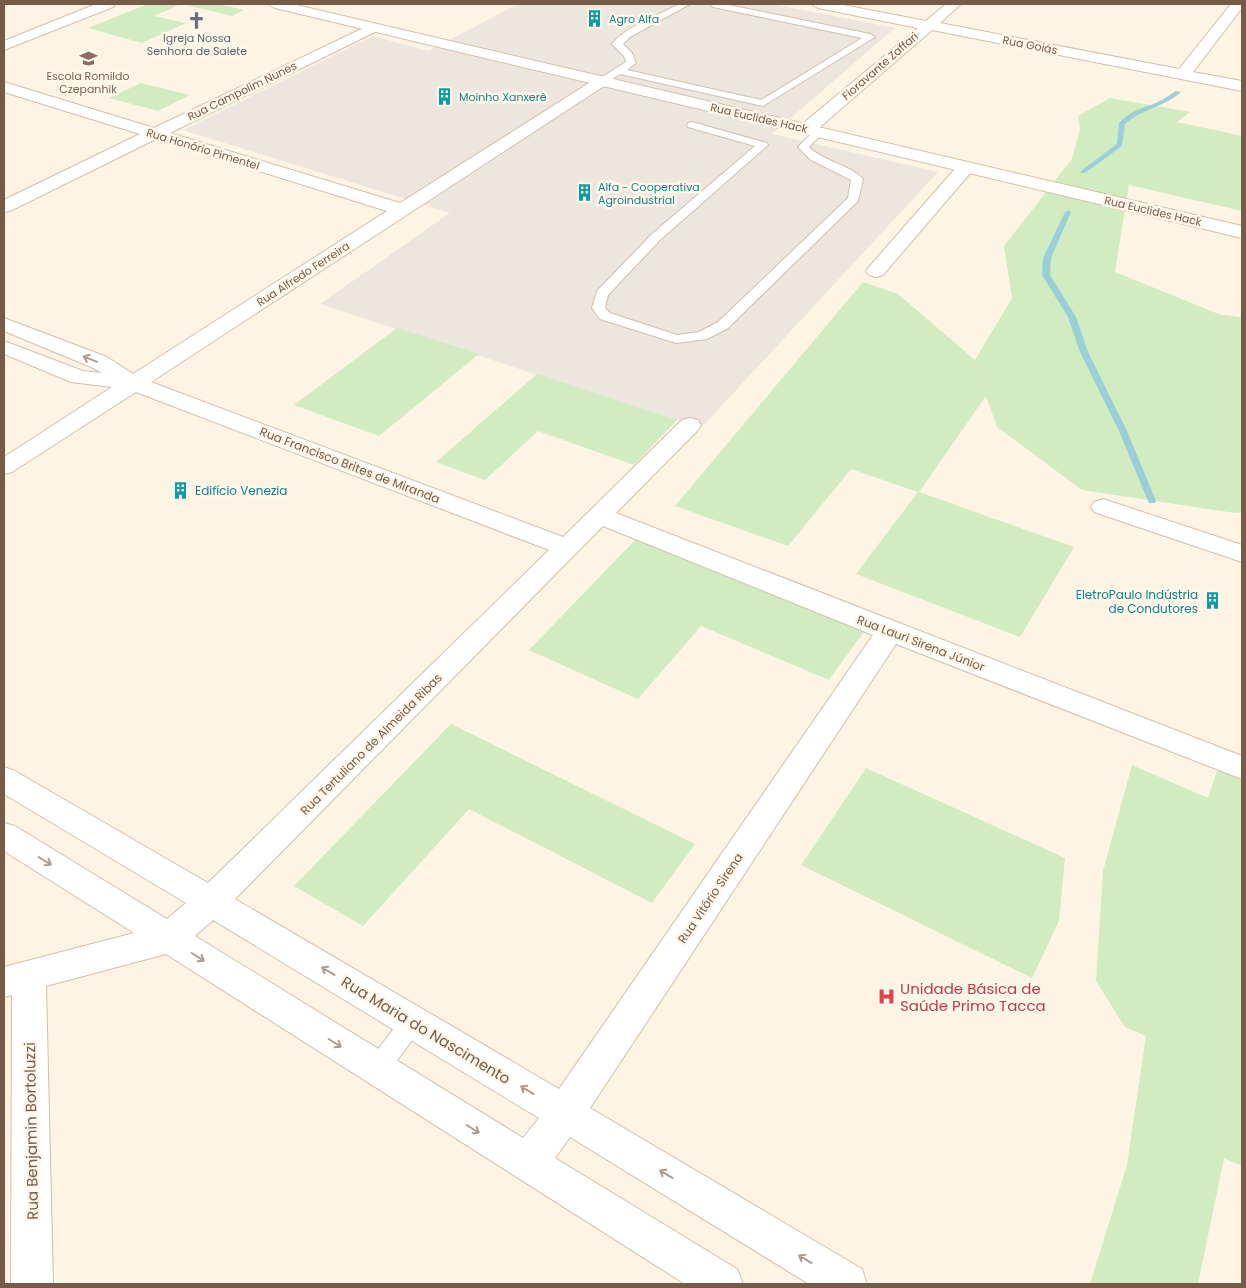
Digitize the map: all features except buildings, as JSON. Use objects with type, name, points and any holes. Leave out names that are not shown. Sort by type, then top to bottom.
[{"type":"street","points":[[4,46],[108,4]]},
{"type":"street","name":"Rua Euclides Hack","points":[[275,4],[1242,232]]},
{"type":"street","name":"Rua Goiás","points":[[818,4],[1242,86]]},
{"type":"street","name":"Fioravante Zaffari","points":[[813,131],[927,25],[954,4]]},
{"type":"street","points":[[1183,75],[1238,4]]},
{"type":"street","name":"Rua Campolim Nunes","points":[[4,207],[372,28]]},
{"type":"street","name":"Rua Alfredo Ferreira","points":[[4,467],[602,81]]},
{"type":"street","name":"Rua Honório Pimentel","points":[[4,88],[402,210]]},
{"type":"street","points":[[876,271],[966,167]]},
{"type":"street","name":"Rua Francisco Brites de Miranda","points":[[4,324],[99,362],[132,383],[568,548]]},
{"type":"street","points":[[9,349],[37,337]]},
{"type":"street","name":"Rua Francisco Brites de Miranda","points":[[9,349],[79,377],[132,383]]},
{"type":"street","name":"Rua Tertuliano de Almeida Ribas","points":[[16,980],[168,939],[212,901],[601,516],[690,425]]},
{"type":"street","points":[[1103,506],[1242,554]]},
{"type":"street","name":"Rua Lauri Sirena Júnior","points":[[601,516],[1242,768]]},
{"type":"street","name":"Rua Vitório Sirena","points":[[528,1163],[565,1113],[890,631]]},
{"type":"street","name":"Rua Maria do Nascimento","points":[[4,779],[413,1021],[841,1283]]},
{"type":"street","points":[[4,835],[722,1284]]},
{"type":"street","name":"Rua Benjamin Bortoluzzi","points":[[16,980],[32,1284]]},
{"type":"lane","points":[[602,81],[631,63],[628,55],[617,44],[627,35],[686,4]]},
{"type":"lane","points":[[620,71],[764,103],[870,37],[713,4]]},
{"type":"lane","points":[[692,125],[764,145],[656,237],[602,294],[598,308],[605,316],[676,339],[702,336],[723,325],[854,199],[858,179],[845,170],[812,158],[803,147],[813,131]]},
{"type":"lane","points":[[378,1069],[413,1021]]},
{"type":"shaded area","points":[[518,4],[772,4],[895,28],[772,134],[938,172],[701,428],[320,304],[450,213],[183,130],[373,36],[428,51]]},
{"type":"green space","points":[[148,4],[181,4],[154,16],[186,23],[142,43],[88,28]]},
{"type":"green space","points":[[182,4],[218,4],[244,10],[232,16]]},
{"type":"green space","points":[[141,83],[190,95],[158,111],[109,98]]},
{"type":"green space","points":[[1110,98],[1190,112],[1177,122],[1242,136],[1242,211],[1129,185],[1115,272],[1221,315],[1242,317],[1242,512],[1235,513],[1082,490],[997,427],[986,396],[919,492],[1074,547],[1020,637],[856,574],[918,492],[851,469],[788,546],[675,506],[863,282],[898,294],[975,360],[1012,298],[1004,246],[1072,159],[1080,129],[1078,116]]},
{"type":"green space","points":[[397,328],[479,354],[379,436],[294,405]]},
{"type":"green space","points":[[537,374],[677,420],[634,465],[538,431],[485,480],[436,462]]},
{"type":"green space","points":[[636,539],[865,630],[829,680],[701,626],[638,699],[529,650]]},
{"type":"green space","points":[[451,724],[695,844],[652,903],[469,809],[363,926],[294,886]]},
{"type":"green space","points":[[1132,765],[1208,798],[1218,769],[1242,778],[1242,1166],[1224,1158],[1198,1284],[1090,1284],[1127,1165],[1146,1036],[1125,1027],[1096,981],[1103,871]]},
{"type":"green space","points":[[866,768],[1065,858],[1059,921],[1032,978],[801,865]]},
{"type":"waterway","points":[[1083,172],[1120,145],[1122,123],[1131,115],[1144,108],[1163,102],[1178,92]]},
{"type":"waterway","points":[[1068,212],[1047,258],[1046,275],[1072,317],[1084,352],[1123,431],[1152,501]]},
{"type":"place","name":"Agro Alfa","points":[[595,19]]},
{"type":"place","name":"Igreja Nossa Senhora de Salete","points":[[197,20]]},
{"type":"place","name":"Escola Romildo Czepanhik","points":[[88,58]]},
{"type":"place","name":"Moinho Xanxerê","points":[[445,97]]},
{"type":"place","name":"Alfa - Cooperativa Agroindustrial","points":[[584,193]]},
{"type":"place","name":"Edifício Venezia","points":[[181,490]]},
{"type":"place","name":"EletroPaulo Indústria de Condutores","points":[[1212,601]]},
{"type":"place","name":"Unidade Básica de Saúde Primo Tacca","points":[[886,997]]}]
